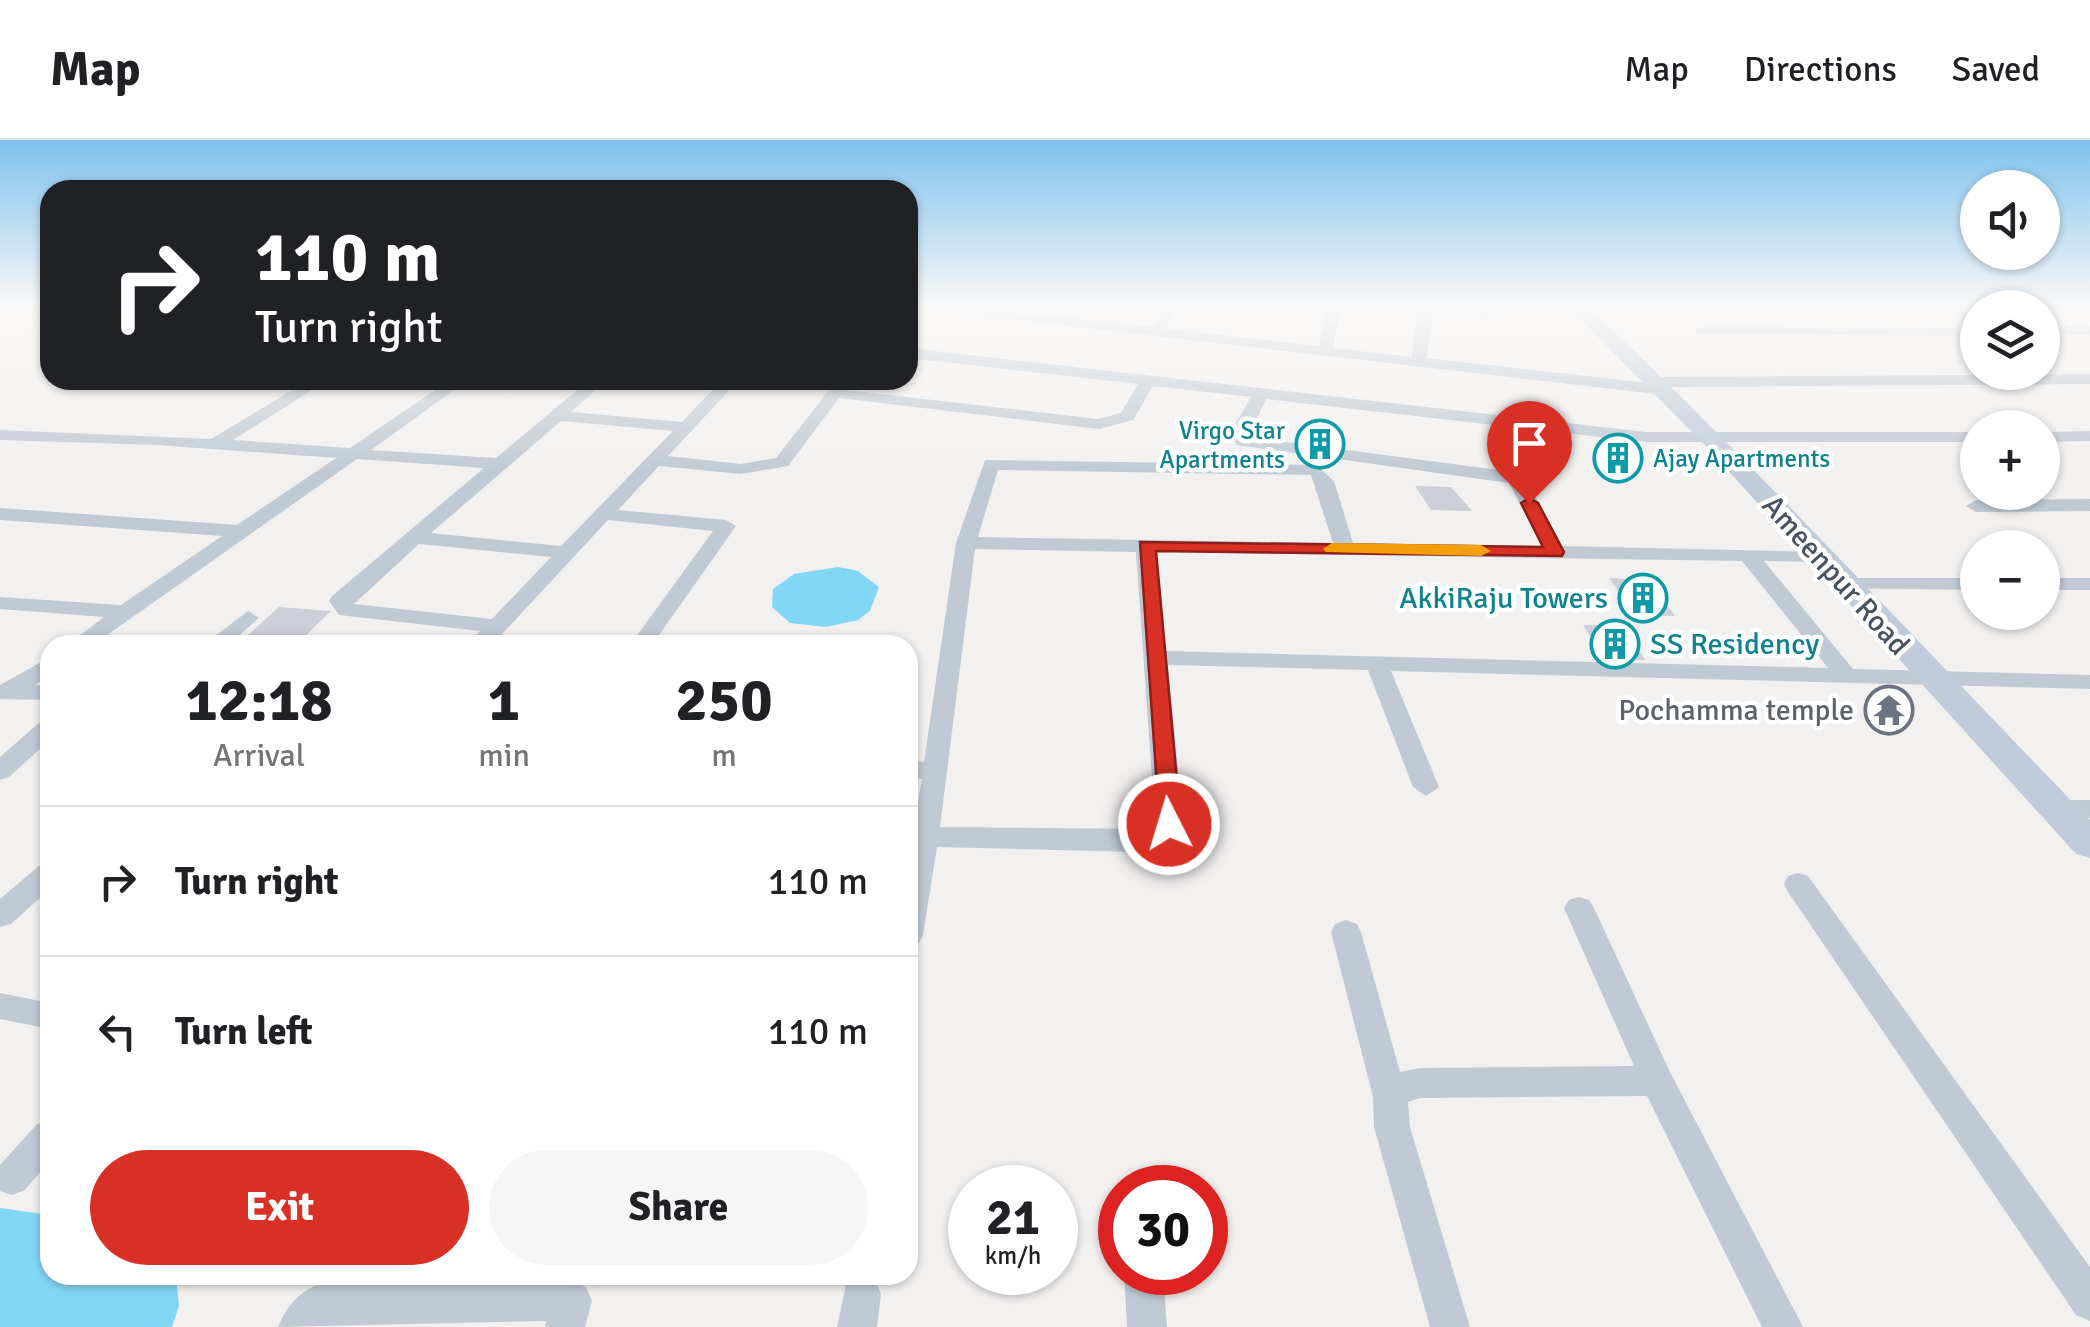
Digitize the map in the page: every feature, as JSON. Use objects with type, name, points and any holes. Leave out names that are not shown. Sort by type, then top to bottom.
[{"type":"street","points":[[1002,364],[1520,426],[1713,439],[1960,437]]},
{"type":"street","points":[[1434,364],[1660,386],[2081,379],[2090,390]]},
{"type":"street","name":"Ameenpur Road","points":[[1638,364],[1713,439],[1842,584],[2090,844]]},
{"type":"street","points":[[867,390],[1100,424],[1128,416],[1148,382]]},
{"type":"street","points":[[214,444],[303,390]]},
{"type":"street","points":[[92,635],[446,390]]},
{"type":"street","points":[[496,626],[347,610],[340,601],[587,390]]},
{"type":"street","points":[[488,635],[721,390]]},
{"type":"street","points":[[653,460],[741,468],[775,465],[782,462],[837,390]]},
{"type":"street","points":[[1260,395],[1238,435],[1243,441],[1516,478]]},
{"type":"street","points":[[557,416],[685,427]]},
{"type":"street","points":[[1097,463],[1110,435],[1100,424]]},
{"type":"street","points":[[1520,426],[1516,478],[1555,552]]},
{"type":"street","points":[[0,435],[214,444],[500,464]]},
{"type":"street","points":[[2060,437],[2090,436]]},
{"type":"street","points":[[918,877],[966,543],[991,464],[1316,470],[1325,481],[1345,549]]},
{"type":"street","points":[[2060,505],[2090,505]]},
{"type":"street","points":[[0,514],[246,532]]},
{"type":"street","points":[[602,514],[726,526],[648,635]]},
{"type":"street","points":[[412,537],[566,553]]},
{"type":"street","points":[[966,543],[1818,556]]},
{"type":"street","points":[[925,837],[1135,842],[1154,836],[1169,824],[1146,546]]},
{"type":"street","points":[[1748,555],[1846,675]]},
{"type":"street","points":[[1842,584],[1960,584]]},
{"type":"street","points":[[2060,584],[2090,584]]},
{"type":"street","points":[[0,602],[125,612]]},
{"type":"street","points":[[227,635],[248,618]]},
{"type":"street","points":[[1154,658],[2090,682]]},
{"type":"street","points":[[1377,665],[1426,786]]},
{"type":"street","points":[[5,692],[40,670]]},
{"type":"street","points":[[5,692],[40,693]]},
{"type":"street","points":[[0,772],[40,736]]},
{"type":"street","points":[[918,770],[936,772]]},
{"type":"street","points":[[2058,809],[2090,809]]},
{"type":"street","points":[[0,916],[40,881]]},
{"type":"street","points":[[1798,884],[2090,1302]]},
{"type":"street","points":[[1579,908],[1658,1080],[1784,1327]]},
{"type":"street","points":[[1346,932],[1390,1097],[1392,1127],[1450,1327]]},
{"type":"street","points":[[0,1006],[40,1014]]},
{"type":"street","points":[[1390,1097],[1400,1087],[1420,1083],[1658,1080]]},
{"type":"street","points":[[12,1178],[40,1146]]},
{"type":"street","points":[[1144,1295],[1147,1327]]},
{"type":"street","points":[[298,1327],[318,1305],[572,1301],[566,1327]]},
{"type":"water","points":[[838,567],[858,571],[879,587],[870,611],[858,620],[826,627],[790,623],[772,607],[773,589],[794,574]]},
{"type":"water","points":[[0,1208],[40,1214],[40,1285],[177,1285],[179,1306],[172,1327],[0,1327]]},
{"type":"building","points":[[1415,486],[1451,487],[1472,511],[1431,510]]},
{"type":"building","name":"AkkiRaju Towers","points":[[1609,578],[1650,581],[1675,616],[1635,615]]},
{"type":"building","points":[[279,607],[331,611],[306,635],[248,635]]},
{"type":"building","name":"SS Residency","points":[[1583,625],[1624,625],[1645,660],[1604,658]]},
{"type":"slow traffic","points":[[1332,549],[1481,551]]},
{"type":"place","name":"Virgo Star Apartments","points":[[1320,444]]},
{"type":"place","name":"Ajay Apartments","points":[[1618,458]]},
{"type":"place","name":"AkkiRaju Towers","points":[[1643,598]]},
{"type":"place","name":"SS Residency","points":[[1615,644]]},
{"type":"place","name":"Pochamma temple","points":[[1889,710]]},
{"type":"route","points":[[1169,824],[1146,546],[1555,552],[1529,503]]}]
